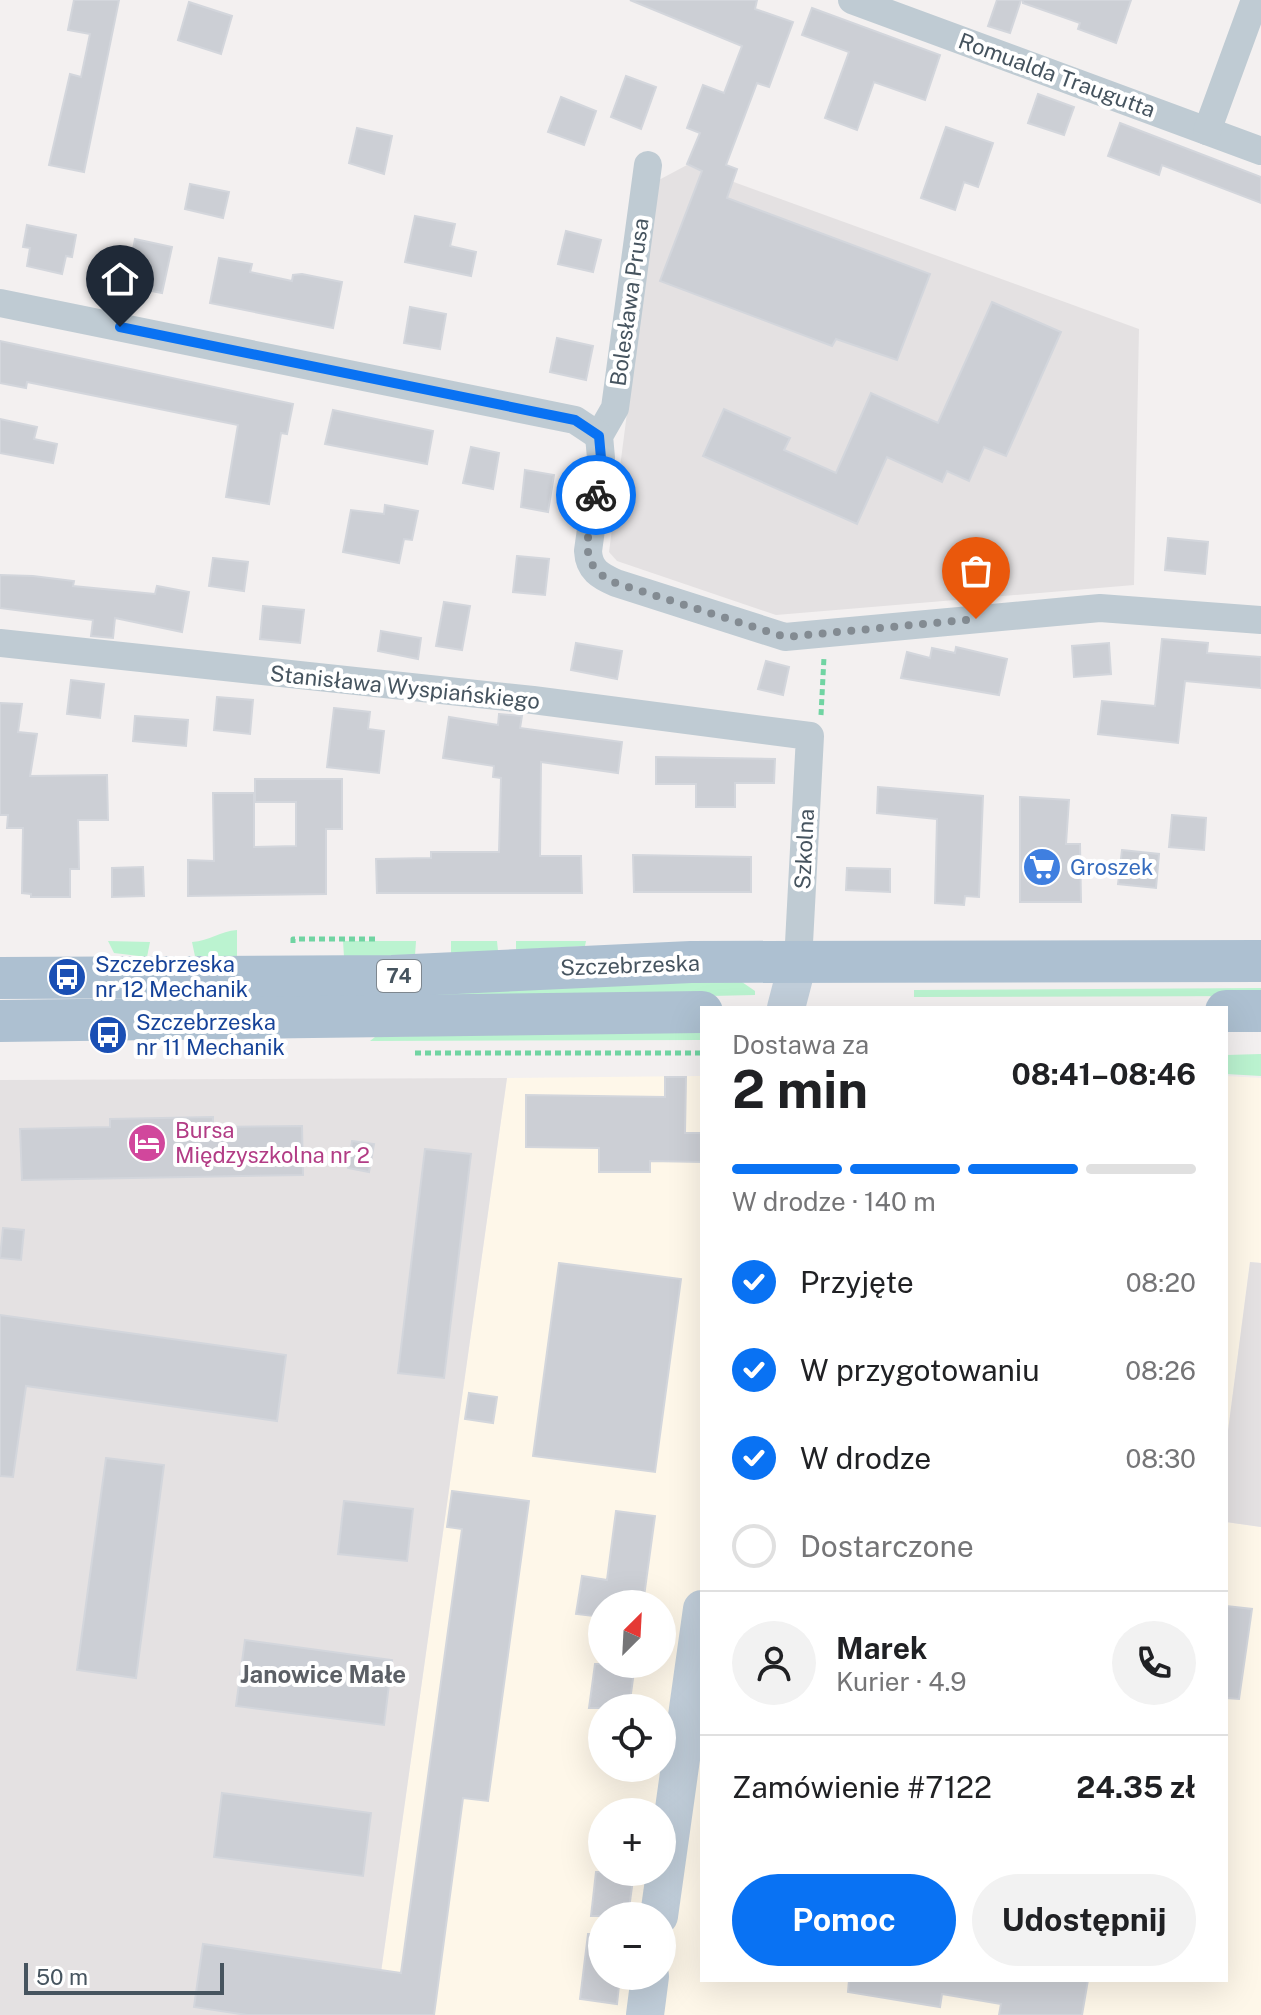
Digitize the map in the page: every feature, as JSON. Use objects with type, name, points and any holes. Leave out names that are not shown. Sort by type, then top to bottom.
[{"type":"main road","name":"Szczebrzeska","points":[[0,978],[392,976],[643,963],[1261,961]]},
{"type":"main road","points":[[1228,1011],[1261,1011]]},
{"type":"main road","name":"74","points":[[0,1021],[700,1012]]},
{"type":"street","name":"Romualda Traugutta","points":[[852,0],[1261,151]]},
{"type":"street","points":[[1207,131],[1255,0]]},
{"type":"street","name":"Bolesława Prusa","points":[[648,165],[615,408],[599,436],[601,458],[588,551],[588,563],[595,572],[616,583],[771,635],[801,636],[1100,608],[1261,620]]},
{"type":"street","points":[[0,303],[575,420],[599,436]]},
{"type":"street","name":"Stanisława Wyspiańskiego","points":[[0,643],[533,700],[810,736]]},
{"type":"street","name":"Szkolna","points":[[798,962],[810,736]]},
{"type":"street","points":[[787,1006],[798,962]]},
{"type":"street","points":[[661,1902],[700,1623]]},
{"type":"street","points":[[645,2015],[648,1990]]},
{"type":"path","points":[[406,1053],[700,1053]]},
{"type":"shaded area","points":[[687,165],[1139,329],[1134,585],[776,615],[617,561],[609,552],[657,181]]},
{"type":"shaded area","points":[[700,1076],[700,1982],[1228,1982],[1228,1522],[1261,1527],[1261,2015],[375,2015],[507,1078]]},
{"type":"shaded area","points":[[1228,1076],[1261,1078],[1261,1263],[1250,1262],[1228,1431]]},
{"type":"shaded area","points":[[507,1078],[375,2015],[0,2015],[0,1080]]},
{"type":"shaded area","points":[[1250,1262],[1261,1263],[1261,1527],[1228,1522],[1228,1431]]},
{"type":"green space","points":[[237,930],[237,956],[233,961],[196,961],[192,942]]},
{"type":"green space","points":[[108,941],[150,942],[147,957],[114,953]]},
{"type":"green space","points":[[343,941],[416,941],[415,956],[344,957]]},
{"type":"green space","points":[[451,941],[497,941],[498,951],[451,953]]},
{"type":"green space","points":[[516,941],[586,941],[585,946],[516,950]]},
{"type":"green space","points":[[718,977],[742,982],[755,991],[755,995],[397,1003],[393,993]]},
{"type":"green space","points":[[1261,988],[1261,996],[914,997],[914,990]]},
{"type":"green space","points":[[700,1029],[700,1040],[370,1041],[375,1037]]},
{"type":"green space","points":[[1261,1054],[1261,1076],[1228,1074],[1228,1055]]},
{"type":"building","points":[[74,0],[119,0],[84,172],[49,165],[70,74],[81,77],[90,34],[68,30]]},
{"type":"building","points":[[630,0],[757,0],[755,9],[793,22],[769,87],[757,83],[726,165],[737,169],[727,198],[930,274],[897,360],[836,339],[832,346],[660,281],[702,171],[687,164],[700,133],[687,128],[703,85],[724,93],[742,46]]},
{"type":"building","points":[[997,0],[1021,0],[1010,33],[988,26]]},
{"type":"building","points":[[1023,0],[1131,0],[1116,43],[1078,29],[1080,23],[1023,3]]},
{"type":"building","points":[[189,2],[232,16],[221,54],[178,40]]},
{"type":"building","points":[[812,8],[940,55],[925,100],[874,82],[857,130],[825,118],[849,52],[802,35]]},
{"type":"building","points":[[626,76],[656,87],[641,129],[611,117]]},
{"type":"building","points":[[1038,94],[1074,107],[1064,135],[1028,123]]},
{"type":"building","points":[[561,97],[596,111],[584,145],[548,132]]},
{"type":"building","points":[[1120,123],[1261,177],[1261,203],[1162,165],[1159,175],[1108,156]]},
{"type":"building","points":[[946,127],[993,143],[978,187],[964,182],[955,210],[921,198]]},
{"type":"building","points":[[357,128],[392,136],[384,174],[349,163]]},
{"type":"building","points":[[190,184],[229,192],[223,218],[185,209]]},
{"type":"building","points":[[415,216],[455,224],[450,246],[476,252],[471,276],[405,262]]},
{"type":"building","points":[[27,225],[76,235],[72,257],[66,256],[62,274],[27,266],[30,248],[23,247]]},
{"type":"building","points":[[566,231],[601,240],[593,272],[558,264]]},
{"type":"building","points":[[135,239],[172,247],[162,293],[126,286]]},
{"type":"building","points":[[219,258],[252,264],[250,272],[292,281],[293,275],[302,274],[342,282],[333,328],[210,303]]},
{"type":"building","points":[[992,302],[1061,332],[1006,456],[984,447],[969,481],[947,471],[942,482],[887,457],[857,524],[703,456],[724,409],[790,438],[784,450],[836,473],[871,393],[938,423]]},
{"type":"building","points":[[410,307],[446,314],[440,349],[404,343]]},
{"type":"building","points":[[557,338],[593,346],[586,380],[550,372]]},
{"type":"building","points":[[0,341],[293,404],[287,434],[281,433],[269,504],[226,497],[238,425],[27,382],[26,388],[0,383]]},
{"type":"building","points":[[333,410],[433,431],[427,464],[325,444]]},
{"type":"building","points":[[0,419],[37,427],[34,439],[57,444],[53,463],[0,453]]},
{"type":"building","points":[[471,447],[499,453],[493,489],[463,483]]},
{"type":"building","points":[[525,470],[554,475],[548,512],[521,507]]},
{"type":"building","points":[[385,505],[418,511],[412,540],[404,539],[399,563],[343,552],[351,510],[384,514]]},
{"type":"building","points":[[1168,538],[1208,542],[1205,574],[1165,570]]},
{"type":"building","points":[[517,556],[549,559],[545,595],[513,592]]},
{"type":"building","points":[[213,558],[248,562],[244,591],[209,586]]},
{"type":"building","points":[[0,575],[74,581],[73,586],[155,594],[157,586],[189,592],[182,632],[115,618],[113,638],[91,636],[93,620],[0,608]]},
{"type":"building","points":[[444,602],[470,606],[462,650],[436,646]]},
{"type":"building","points":[[263,606],[304,610],[300,643],[260,639]]},
{"type":"building","points":[[381,631],[421,638],[418,659],[378,651]]},
{"type":"building","points":[[1162,639],[1208,643],[1207,653],[1261,657],[1261,688],[1185,681],[1178,743],[1098,734],[1102,701],[1155,706]]},
{"type":"building","points":[[576,643],[622,651],[617,679],[571,670]]},
{"type":"building","points":[[1109,643],[1111,674],[1074,677],[1072,646]]},
{"type":"building","points":[[956,647],[1007,659],[999,695],[901,678],[907,652],[930,658],[932,648],[955,653]]},
{"type":"building","points":[[766,661],[789,667],[783,695],[758,689]]},
{"type":"building","points":[[71,680],[104,684],[100,718],[67,714]]},
{"type":"building","points":[[217,697],[253,700],[250,734],[214,730]]},
{"type":"building","points":[[0,703],[22,704],[18,732],[37,734],[30,776],[107,775],[108,820],[78,820],[79,869],[70,869],[70,897],[31,897],[31,894],[22,893],[23,828],[7,828],[8,815],[0,815]]},
{"type":"building","points":[[334,708],[370,712],[368,729],[384,731],[379,773],[327,767]]},
{"type":"building","points":[[499,714],[522,716],[520,728],[622,742],[618,773],[541,762],[540,856],[581,856],[582,893],[377,893],[376,859],[431,858],[431,852],[499,852],[501,778],[493,777],[494,766],[443,758],[449,717],[498,725]]},
{"type":"building","points":[[135,716],[188,720],[186,746],[133,741]]},
{"type":"building","points":[[656,757],[775,759],[774,783],[735,783],[735,807],[696,807],[696,784],[656,784]]},
{"type":"building","points":[[255,779],[342,779],[342,829],[326,829],[326,894],[188,896],[188,860],[214,861],[213,793],[254,793],[254,847],[296,846],[296,802],[255,802]]},
{"type":"building","points":[[878,787],[983,796],[979,897],[965,896],[964,905],[935,903],[937,819],[877,813]]},
{"type":"building","points":[[1020,797],[1069,800],[1066,844],[1080,844],[1081,902],[1020,902]]},
{"type":"building","points":[[1172,815],[1206,818],[1204,850],[1169,847]]},
{"type":"building","points":[[1122,850],[1159,854],[1156,888],[1118,884]]},
{"type":"building","points":[[633,855],[751,857],[751,892],[634,892]]},
{"type":"building","points":[[143,867],[144,896],[112,897],[112,868]]},
{"type":"building","points":[[847,868],[890,869],[890,892],[846,890]]},
{"type":"building","points":[[665,1077],[686,1077],[685,1133],[700,1133],[700,1162],[650,1161],[650,1172],[599,1172],[599,1148],[526,1147],[526,1095],[665,1097]]},
{"type":"building","points":[[213,1117],[213,1127],[302,1126],[303,1175],[22,1180],[20,1129],[110,1127],[110,1119]]},
{"type":"building","points":[[352,1141],[374,1144],[369,1172],[348,1168]]},
{"type":"building","points":[[425,1149],[471,1154],[444,1378],[398,1373]]},
{"type":"building","points":[[3,1228],[24,1230],[21,1260],[0,1258]]},
{"type":"building","points":[[559,1263],[681,1279],[655,1472],[533,1456]]},
{"type":"building","points":[[0,1315],[286,1355],[277,1421],[26,1386],[13,1477],[0,1476]]},
{"type":"building","points":[[469,1393],[497,1397],[493,1423],[465,1419]]},
{"type":"building","points":[[106,1458],[164,1465],[136,1678],[77,1670]]},
{"type":"building","points":[[452,1491],[529,1501],[488,1801],[463,1798],[434,2015],[247,2015],[194,2007],[203,1944],[401,1973],[462,1529],[447,1527]]},
{"type":"building","points":[[344,1501],[413,1509],[407,1561],[338,1554]]},
{"type":"building","points":[[616,1511],[655,1516],[645,1590],[588,1590],[588,1615],[576,1614],[582,1576],[607,1580]]},
{"type":"building","points":[[1228,1606],[1252,1609],[1239,1699],[1228,1698]]},
{"type":"building","points":[[245,1640],[392,1660],[384,1725],[236,1706]]},
{"type":"building","points":[[593,1678],[633,1678],[631,1694],[591,1694]]},
{"type":"building","points":[[222,1793],[371,1813],[363,1876],[214,1857]]},
{"type":"building","points":[[594,1886],[632,1886],[630,1902],[593,1902]]},
{"type":"building","points":[[588,1934],[588,1990],[618,1990],[617,2004],[580,1999]]},
{"type":"building","points":[[849,1982],[1088,1982],[1082,2015],[999,2015],[1001,2004],[942,1994],[940,2007],[848,1992]]},
{"type":"way so far","points":[[596,495],[588,551],[588,563],[595,572],[616,583],[771,635],[801,636],[976,619]]},
{"type":"place","name":"Groszek","points":[[1042,867]]},
{"type":"place","name":"Szczebrzeska nr 12 Mechanik","points":[[67,977]]},
{"type":"place","name":"Szczebrzeska nr 11 Mechanik","points":[[108,1035]]},
{"type":"place","name":"Bursa Międzyszkolna nr 2","points":[[147,1143]]},
{"type":"district","name":"Janowice Małe","points":[[323,1675]]},
{"type":"route","points":[[120,327],[575,420],[599,436],[601,458],[596,495]]}]
